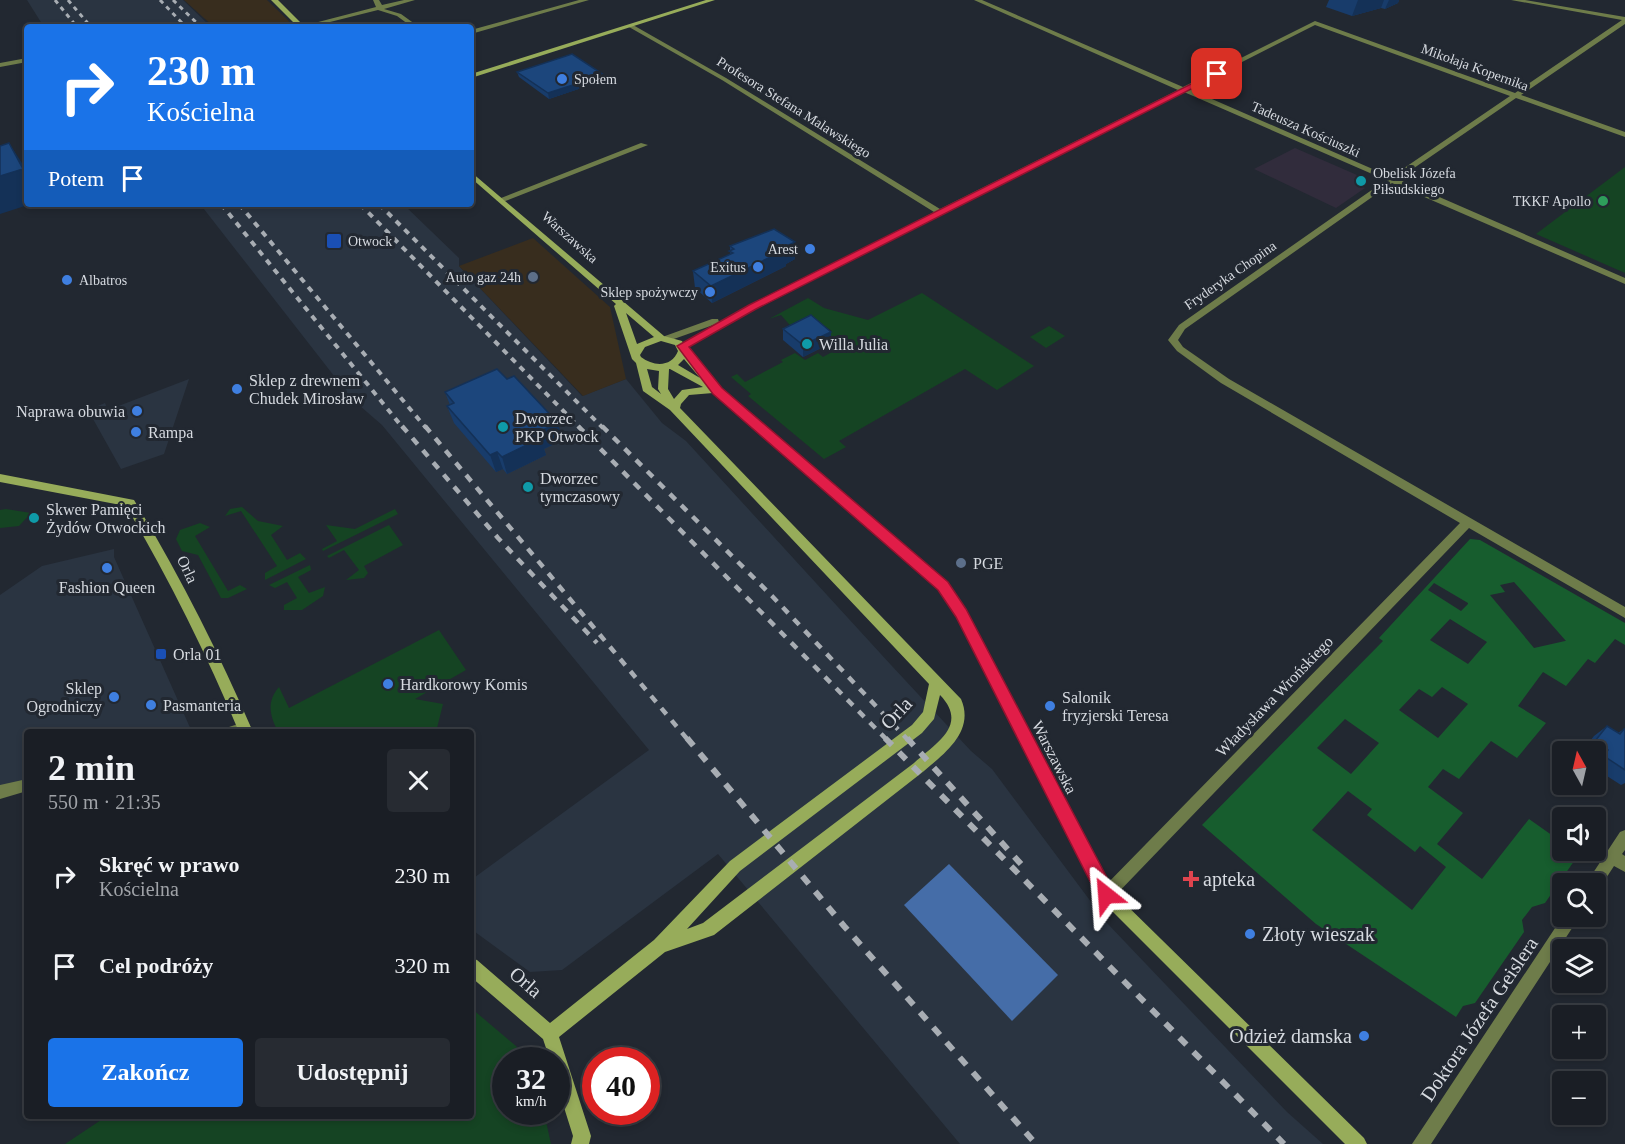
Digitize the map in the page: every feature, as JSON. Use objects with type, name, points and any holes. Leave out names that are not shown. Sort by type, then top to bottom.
[{"type":"main road","points":[[274,0],[299,24]]},
{"type":"main road","points":[[474,75],[712,0]]},
{"type":"main road","name":"Warszawska","points":[[474,177],[617,302],[683,349],[717,391],[943,586],[961,613],[1106,895],[1358,1144]]},
{"type":"main road","name":"Warszawska","points":[[617,302],[647,389],[675,409],[936,683]]},
{"type":"main road","points":[[665,338],[641,345],[638,358],[651,367],[667,366],[680,359],[683,349]]},
{"type":"main road","name":"Warszawska","points":[[675,409],[663,389],[667,366],[717,391]]},
{"type":"main road","points":[[675,409],[676,403],[686,392],[704,389],[717,391]]},
{"type":"main road","name":"Orla","points":[[5,479],[130,503],[152,540],[226,685],[239,729]]},
{"type":"main road","name":"Orla","points":[[660,946],[708,929],[919,767],[950,740],[958,723],[956,704],[936,683]]},
{"type":"main road","name":"Orla","points":[[474,969],[550,1034],[660,946],[735,866],[917,729],[929,716],[936,683]]},
{"type":"main road","points":[[550,1034],[584,1141]]},
{"type":"street","points":[[376,0],[383,11],[403,17],[412,24]]},
{"type":"street","points":[[314,24],[412,0]]},
{"type":"street","points":[[474,31],[586,0]]},
{"type":"street","name":"Tadeusza Kościuszki","points":[[977,0],[1625,281]]},
{"type":"street","points":[[1514,0],[1625,20]]},
{"type":"street","name":"Fryderyka Chopina","points":[[1625,20],[1182,327],[1173,340],[1180,349],[1249,395],[1625,613]]},
{"type":"street","name":"Mikołaja Kopernika","points":[[1185,90],[1315,23],[1625,135]]},
{"type":"street","name":"Profesora Stefana Malawskiego","points":[[631,26],[724,79],[941,213]]},
{"type":"street","points":[[0,64],[24,60]]},
{"type":"street","points":[[683,349],[753,307],[1185,90]]},
{"type":"street","points":[[500,200],[644,145]]},
{"type":"street","points":[[0,173],[24,166]]},
{"type":"street","points":[[665,338],[753,307]]},
{"type":"street","name":"Władysława Wrońskiego","points":[[1106,895],[1467,522]]},
{"type":"street","points":[[0,792],[24,786]]},
{"type":"street","points":[[1606,873],[1619,861],[1625,837]]},
{"type":"street","name":"Doktora Józefa Geislera","points":[[1421,1144],[1565,927]]},
{"type":"shaded area","points":[[27,0],[183,0],[208,24],[42,24]]},
{"type":"shaded area","points":[[184,0],[267,0],[292,24],[211,24]]},
{"type":"shaded area","points":[[1295,148],[1357,175],[1354,180],[1365,188],[1336,208],[1254,169]]},
{"type":"shaded area","points":[[202,207],[406,207],[459,258],[459,266],[582,396],[626,379],[662,423],[686,441],[971,751],[992,769],[1106,922],[1287,1112],[1323,1144],[960,1144],[718,854],[562,970],[530,972],[474,931],[474,878],[649,750],[382,425],[352,399]]},
{"type":"shaded area","points":[[533,238],[610,307],[626,379],[583,396],[459,266]]},
{"type":"shaded area","name":"Rampa","points":[[189,379],[164,454],[121,469],[88,410],[105,403],[108,410]]},
{"type":"shaded area","points":[[114,549],[114,557],[191,729],[24,729],[24,786],[0,792],[0,595],[42,566]]},
{"type":"green space","name":"TKKF Apollo","points":[[1625,167],[1625,273],[1536,234]]},
{"type":"green space","points":[[922,293],[1034,366],[997,390],[965,369],[839,441],[846,447],[824,459],[748,396],[751,394],[731,377],[737,374],[745,382],[795,353],[805,360],[818,353],[823,357],[841,347],[826,335],[832,331],[811,317],[795,331],[781,315],[769,319],[808,298],[824,308],[868,320]]},
{"type":"green space","points":[[1049,326],[1065,336],[1046,348],[1030,337]]},
{"type":"green space","points":[[242,507],[258,521],[283,526],[271,535],[287,560],[300,553],[306,559],[265,580],[265,573],[277,566],[241,511],[225,516],[230,509]]},
{"type":"green space","points":[[395,509],[398,514],[323,551],[322,549],[337,541],[326,525],[355,529]]},
{"type":"green space","points":[[0,510],[31,513],[19,526],[0,528]]},
{"type":"green space","points":[[200,523],[210,527],[195,536],[228,591],[240,585],[247,589],[228,598],[221,598],[198,555],[182,551],[176,539],[180,530]]},
{"type":"green space","points":[[389,525],[403,545],[364,566],[368,573],[364,578],[346,580],[359,570],[344,550],[329,558],[327,556]]},
{"type":"green space","points":[[1470,539],[1480,540],[1625,623],[1625,645],[1615,639],[1595,663],[1588,659],[1566,686],[1543,672],[1518,706],[1546,723],[1517,758],[1491,741],[1459,779],[1443,769],[1428,787],[1463,813],[1437,844],[1482,879],[1529,819],[1552,835],[1552,861],[1574,861],[1566,873],[1552,873],[1552,893],[1545,903],[1532,907],[1522,920],[1524,932],[1475,1003],[1463,1006],[1456,1017],[1316,924],[1202,825],[1383,641],[1379,638]],"holes":[[[1514,582],[1566,641],[1534,648],[1490,595],[1505,592],[1500,585]],[[1434,583],[1468,603],[1468,604],[1461,611],[1428,590]],[[1450,619],[1487,642],[1468,664],[1430,640]],[[1442,687],[1468,704],[1438,738],[1399,710],[1419,689],[1432,697]],[[1345,719],[1379,743],[1351,774],[1317,748]],[[1348,791],[1372,809],[1367,815],[1415,852],[1420,846],[1446,867],[1412,910],[1312,830]]]},
{"type":"green space","points":[[310,565],[311,570],[298,577],[309,593],[325,587],[323,596],[302,610],[284,610],[284,605],[297,598],[287,582],[275,588],[269,585]]},
{"type":"green space","points":[[439,630],[466,670],[415,699],[443,704],[437,729],[277,729],[271,704],[279,687],[289,708]]},
{"type":"green space","points":[[474,1011],[517,1047],[492,1047],[492,1125],[547,1125],[551,1144],[65,1144],[102,1119],[474,1119]]},
{"type":"water","points":[[949,864],[1058,975],[1012,1021],[904,905]]},
{"type":"building","name":"Społem","points":[[572,54],[604,75],[548,93],[517,72]]},
{"type":"building","points":[[9,143],[23,169],[0,176],[0,146]]},
{"type":"building","points":[[774,229],[795,242],[783,248],[785,250],[711,286],[693,271],[733,253],[729,251],[734,249],[730,246]]},
{"type":"building","points":[[811,315],[831,332],[803,345],[783,329]]},
{"type":"building","name":"Dworzec PKP Otwock","points":[[497,369],[507,379],[514,376],[558,423],[536,433],[541,438],[502,457],[497,452],[490,455],[447,406],[454,403],[445,392]]},
{"type":"building","points":[[1607,726],[1620,734],[1625,729],[1625,770],[1606,757],[1608,750],[1606,741],[1595,741]]},
{"type":"railway","points":[[55,0],[75,24]]},
{"type":"railway","points":[[68,0],[88,24]]},
{"type":"railway","points":[[160,0],[183,24]]},
{"type":"railway","points":[[173,0],[198,24]]},
{"type":"railway","points":[[223,207],[403,428]]},
{"type":"railway","points":[[242,207],[426,428]]},
{"type":"railway","points":[[363,207],[580,428]]},
{"type":"railway","points":[[382,207],[603,428]]},
{"type":"railway","points":[[402,426],[498,538],[597,643]]},
{"type":"railway","points":[[425,426],[688,740]]},
{"type":"railway","points":[[578,426],[887,740]]},
{"type":"railway","points":[[602,426],[772,596],[908,740]]},
{"type":"railway","points":[[687,738],[844,926],[1036,1144]]},
{"type":"railway","points":[[885,738],[1284,1144]]},
{"type":"railway","points":[[907,738],[1021,864]]},
{"type":"place","name":"Społem","points":[[562,79]]},
{"type":"place","name":"Obelisk Józefa Piłsudskiego","points":[[1361,181]]},
{"type":"place","name":"TKKF Apollo","points":[[1603,201]]},
{"type":"place","name":"Otwock","points":[[334,241]]},
{"type":"place","name":"Arest","points":[[810,249]]},
{"type":"place","name":"Exitus","points":[[758,267]]},
{"type":"place","name":"Auto gaz 24h","points":[[533,277]]},
{"type":"place","name":"Albatros","points":[[67,280]]},
{"type":"place","name":"Sklep spożywczy","points":[[710,292]]},
{"type":"place","name":"Willa Julia","points":[[807,344]]},
{"type":"place","name":"Sklep z drewnem Chudek Mirosław","points":[[237,389]]},
{"type":"place","name":"Naprawa obuwia","points":[[137,411]]},
{"type":"place","name":"Dworzec PKP Otwock","points":[[503,427]]},
{"type":"place","name":"Rampa","points":[[136,432]]},
{"type":"place","name":"Dworzec tymczasowy","points":[[528,487]]},
{"type":"place","name":"Skwer Pamięci Żydów Otwockich","points":[[34,518]]},
{"type":"place","name":"PGE","points":[[961,563]]},
{"type":"place","name":"Fashion Queen","points":[[107,568]]},
{"type":"place","name":"Orla 01","points":[[161,654]]},
{"type":"place","name":"Hardkorowy Komis","points":[[388,684]]},
{"type":"place","name":"Sklep Ogrodniczy","points":[[114,697]]},
{"type":"place","name":"Pasmanteria","points":[[151,705]]},
{"type":"place","name":"Salonik fryzjerski Teresa","points":[[1050,706]]},
{"type":"place","name":"apteka","points":[[1191,879]]},
{"type":"place","name":"Złoty wieszak","points":[[1250,934]]},
{"type":"place","name":"Odzież damska","points":[[1364,1036]]},
{"type":"route","points":[[1106,895],[961,613],[943,586],[717,391],[705,374],[683,351],[682,346],[753,307],[1217,74]]}]
